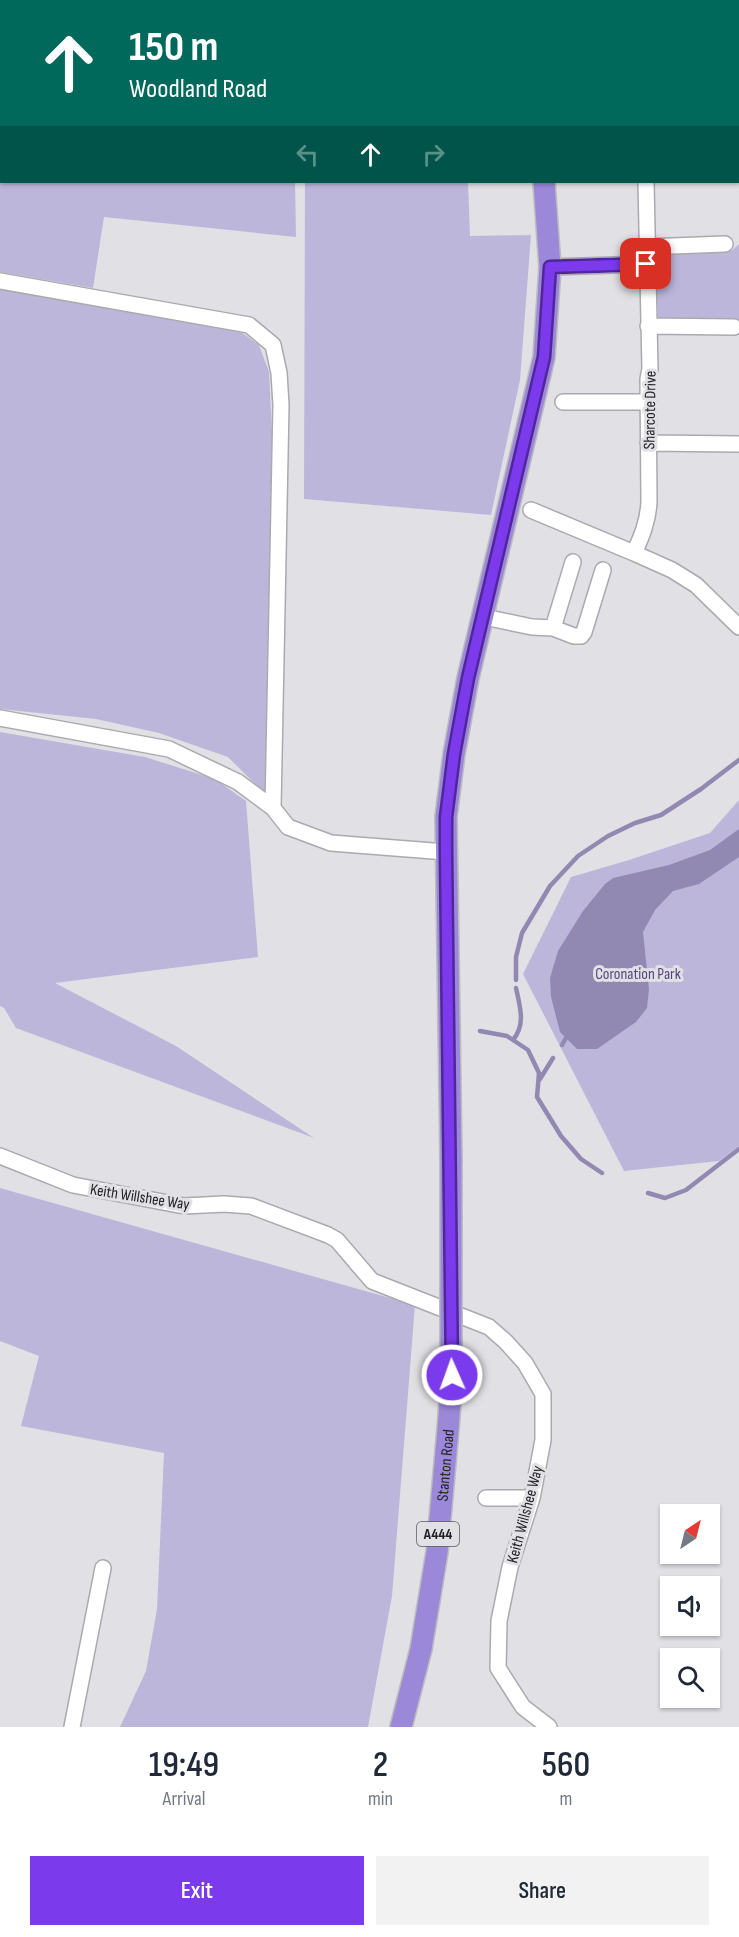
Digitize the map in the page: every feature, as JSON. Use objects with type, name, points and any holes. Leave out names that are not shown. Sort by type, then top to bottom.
[{"type":"highway","name":"A444","points":[[446,852],[446,817],[454,754],[468,678],[544,357],[550,267],[544,183]]},
{"type":"highway","name":"Stanton Road","points":[[400,1727],[421,1649],[437,1552],[452,1375],[446,852]]},
{"type":"street","name":"Sharcote Drive","points":[[634,553],[648,518],[648,379],[650,369],[646,183]]},
{"type":"street","points":[[646,247],[725,244]]},
{"type":"street","points":[[550,267],[646,264]]},
{"type":"street","points":[[0,281],[249,325],[273,345],[279,373],[281,405],[273,808]]},
{"type":"street","points":[[648,326],[734,327]]},
{"type":"street","points":[[563,402],[648,402]]},
{"type":"street","points":[[648,443],[739,444]]},
{"type":"street","points":[[531,510],[672,570],[696,585],[739,627]]},
{"type":"street","points":[[554,628],[573,562]]},
{"type":"street","points":[[484,617],[532,627],[554,628],[574,636],[581,636],[603,570]]},
{"type":"street","points":[[0,718],[169,749],[238,782],[273,808],[288,827],[332,843],[446,852]]},
{"type":"street","name":"Keith Willshee Way","points":[[0,1156],[73,1185],[184,1206],[224,1204],[251,1206],[328,1235],[337,1240],[372,1281],[489,1327],[506,1342],[525,1363],[543,1394],[543,1440],[532,1498],[510,1567],[499,1621],[498,1668],[523,1707],[549,1727]]},
{"type":"street","points":[[486,1498],[532,1498]]},
{"type":"street","points":[[72,1727],[103,1568]]},
{"type":"green space","points":[[0,183],[295,183],[296,237],[104,217],[93,288],[0,272]]},
{"type":"green space","points":[[305,183],[468,183],[470,236],[531,235],[520,380],[491,515],[304,499]]},
{"type":"green space","points":[[739,244],[739,322],[658,321],[655,251],[731,251]]},
{"type":"green space","points":[[0,288],[241,332],[259,345],[269,372],[275,493],[266,795],[228,757],[159,733],[96,719],[0,709]]},
{"type":"green space","points":[[0,732],[145,757],[215,779],[246,801],[258,957],[55,983],[176,1046],[314,1138],[16,1028],[4,1008],[0,1006]]},
{"type":"green space","name":"Coronation Park","points":[[739,800],[739,1146],[719,1161],[624,1171],[523,974],[571,877],[710,833]]},
{"type":"green space","points":[[0,1188],[415,1305],[392,1596],[368,1727],[120,1727],[146,1671],[157,1609],[164,1453],[21,1426],[39,1356],[0,1341]]},
{"type":"shaded area","points":[[739,829],[739,857],[699,884],[673,891],[655,910],[643,932],[649,989],[647,1008],[636,1022],[597,1049],[577,1049],[560,1032],[551,997],[550,978],[558,951],[583,911],[605,884],[613,878],[669,865],[710,850]]},
{"type":"waterway","points":[[516,980],[516,957],[522,933],[550,886],[578,856],[608,836],[635,823],[661,815],[701,789],[739,760]]},
{"type":"waterway","points":[[513,1040],[521,1022],[516,988]]},
{"type":"waterway","points":[[480,1031],[507,1036],[528,1050],[539,1073],[537,1097],[561,1136],[581,1159],[602,1173]]},
{"type":"waterway","points":[[562,1045],[566,1038]]},
{"type":"waterway","points":[[540,1079],[553,1058]]},
{"type":"waterway","points":[[648,1193],[665,1198],[686,1190],[739,1149]]},
{"type":"route","points":[[452,1375],[446,817],[454,754],[468,678],[544,357],[549,310],[550,267],[646,264]]}]
